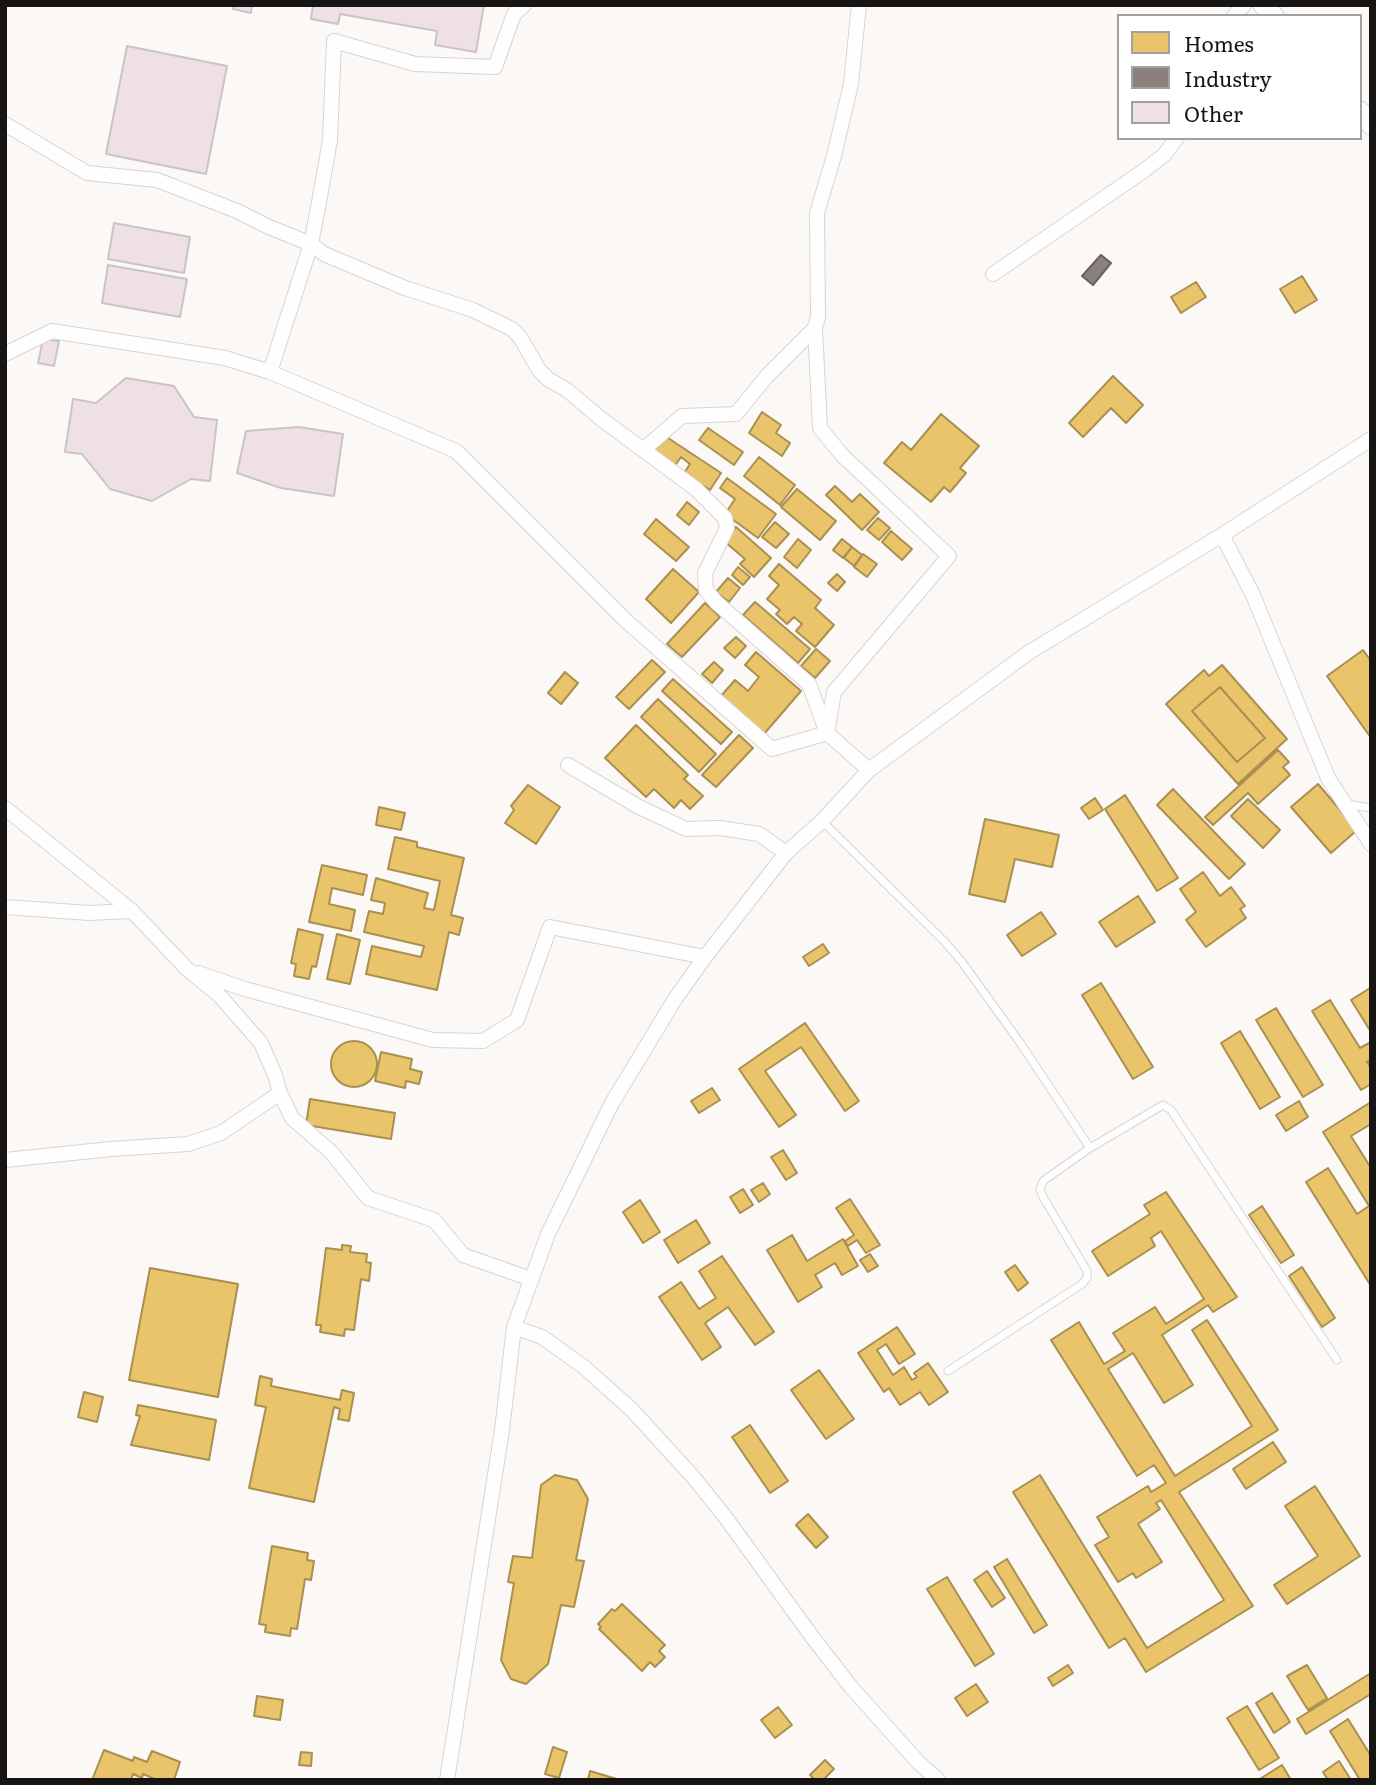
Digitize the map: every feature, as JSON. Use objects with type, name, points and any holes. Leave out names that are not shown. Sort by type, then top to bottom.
[{"type":"street","points":[[270,372],[311,244],[330,140],[334,41],[415,64],[495,67],[514,14],[524,5]]},
{"type":"street","points":[[827,733],[834,692],[949,556],[842,455],[820,428],[815,328],[818,317],[817,213],[851,84],[859,5]]},
{"type":"street","points":[[5,124],[87,173],[157,180],[237,211],[311,244],[324,254],[405,288],[501,322],[520,337],[539,370],[548,379],[567,390],[696,489],[725,518],[727,528],[705,573],[706,590],[716,602],[809,684],[827,733],[869,770]]},
{"type":"street","points":[[993,274],[1142,172],[1164,155],[1175,140]]},
{"type":"street","points":[[643,450],[682,416],[736,414],[767,376],[815,328]]},
{"type":"street","points":[[5,354],[52,331],[225,358],[270,372],[456,451],[624,619],[772,749],[827,733]]},
{"type":"street","points":[[447,1780],[502,1430],[514,1327],[548,1234],[612,1103],[675,999],[786,853],[822,821],[869,770],[1028,653],[1222,535],[1371,439]]},
{"type":"street","points":[[1222,535],[1253,595],[1328,778],[1371,844]]},
{"type":"street","points":[[568,765],[639,807],[686,829],[720,828],[759,834],[786,853]]},
{"type":"street","points":[[5,808],[132,911],[187,969],[219,995],[261,1043],[292,1118],[331,1152],[368,1198],[434,1220],[463,1255],[531,1279]]},
{"type":"street","points":[[5,907],[89,913],[132,911]]},
{"type":"street","points":[[187,969],[245,989],[359,1021],[448,1041],[483,1041],[517,1020],[550,927],[705,957]]},
{"type":"street","points":[[5,1160],[188,1144],[220,1133],[280,1093]]},
{"type":"street","points":[[514,1327],[542,1337],[584,1367],[632,1410],[694,1478],[726,1518],[851,1687],[937,1780]]},
{"type":"lane","points":[[1344,803],[1371,808]]},
{"type":"lane","points":[[822,821],[962,962],[1021,1044],[1090,1149]]},
{"type":"lane","points":[[948,1371],[1082,1284],[1087,1278],[1087,1271],[1042,1197],[1040,1189],[1043,1181],[1163,1105],[1168,1106],[1337,1360]]},
{"type":"building: Homes","points":[[1302,276],[1317,300],[1295,313],[1280,289]]},
{"type":"building: Homes","points":[[1196,282],[1206,297],[1181,313],[1171,297]]},
{"type":"building: Homes","points":[[1113,376],[1143,405],[1126,423],[1111,408],[1083,437],[1069,423]]},
{"type":"building: Homes","points":[[762,412],[781,425],[776,433],[790,443],[782,456],[749,433]]},
{"type":"building: Homes","points":[[941,414],[979,446],[960,468],[966,473],[950,492],[944,487],[931,502],[884,463],[902,442],[911,450]]},
{"type":"building: Homes","points":[[708,428],[743,452],[734,465],[699,440]]},
{"type":"building: Homes","points":[[662,434],[721,473],[710,490],[684,473],[690,464],[681,457],[672,470],[649,454]]},
{"type":"building: Homes","points":[[759,457],[795,485],[780,505],[744,476]]},
{"type":"building: Homes","points":[[727,478],[776,514],[758,538],[725,514],[735,499],[720,488]]},
{"type":"building: Homes","points":[[835,486],[852,502],[860,494],[879,512],[862,530],[826,495]]},
{"type":"building: Homes","points":[[797,489],[836,521],[820,540],[781,507]]},
{"type":"building: Homes","points":[[687,502],[699,512],[689,525],[677,515]]},
{"type":"building: Homes","points":[[878,518],[890,528],[879,540],[867,530]]},
{"type":"building: Homes","points":[[656,519],[689,547],[676,561],[644,534]]},
{"type":"building: Homes","points":[[775,522],[789,534],[776,548],[762,537]]},
{"type":"building: Homes","points":[[736,527],[771,558],[754,577],[740,564],[745,559],[724,541]]},
{"type":"building: Homes","points":[[891,531],[912,549],[902,560],[882,542]]},
{"type":"building: Homes","points":[[798,539],[811,550],[797,568],[784,557]]},
{"type":"building: Homes","points":[[842,539],[852,547],[843,558],[833,550]]},
{"type":"building: Homes","points":[[852,547],[862,555],[854,566],[844,558]]},
{"type":"building: Homes","points":[[863,554],[877,564],[867,577],[854,567]]},
{"type":"building: Homes","points":[[779,564],[821,600],[815,608],[834,625],[815,647],[796,631],[802,624],[794,617],[787,624],[776,614],[780,610],[767,599],[779,585],[769,576]]},
{"type":"building: Homes","points":[[738,567],[750,577],[743,585],[732,575]]},
{"type":"building: Homes","points":[[673,569],[699,592],[671,623],[646,599]]},
{"type":"building: Homes","points":[[837,574],[845,582],[837,591],[828,583]]},
{"type":"building: Homes","points":[[728,578],[740,588],[729,602],[716,592]]},
{"type":"building: Homes","points":[[755,602],[810,649],[798,663],[743,615]]},
{"type":"building: Homes","points":[[705,603],[720,617],[682,657],[667,644]]},
{"type":"building: Homes","points":[[736,637],[746,646],[735,658],[724,648]]},
{"type":"building: Homes","points":[[816,649],[830,661],[815,678],[801,666]]},
{"type":"building: Homes","points":[[1363,650],[1371,661],[1371,738],[1327,676]]},
{"type":"building: Homes","points":[[756,652],[801,691],[764,734],[721,696],[735,680],[748,691],[759,677],[745,665]]},
{"type":"building: Homes","points":[[652,660],[665,672],[629,709],[616,697]]},
{"type":"building: Homes","points":[[714,662],[723,670],[712,683],[702,674]]},
{"type":"building: Homes","points":[[1222,665],[1287,739],[1238,784],[1166,704],[1204,670],[1209,676]],"holes":[[[1220,687],[1265,738],[1237,762],[1192,711]]]},
{"type":"building: Homes","points":[[565,672],[578,683],[561,704],[548,693]]},
{"type":"building: Homes","points":[[673,679],[732,732],[721,744],[662,691]]},
{"type":"building: Homes","points":[[1220,687],[1265,738],[1237,762],[1192,711]]},
{"type":"building: Homes","points":[[658,699],[716,754],[699,772],[641,717]]},
{"type":"building: Homes","points":[[636,725],[688,775],[684,779],[703,796],[690,809],[681,800],[674,808],[654,789],[646,797],[605,758]]},
{"type":"building: Homes","points":[[739,735],[753,748],[716,787],[702,775]]},
{"type":"building: Homes","points":[[1278,750],[1289,762],[1283,767],[1290,775],[1258,804],[1248,793],[1213,825],[1205,817]]},
{"type":"building: Homes","points":[[1318,784],[1357,830],[1331,853],[1291,807]]},
{"type":"building: Homes","points":[[528,785],[560,807],[536,844],[505,823],[514,810],[511,806]]},
{"type":"building: Homes","points":[[1173,789],[1245,864],[1229,879],[1157,805]]},
{"type":"building: Homes","points":[[1125,795],[1178,878],[1157,891],[1105,809]]},
{"type":"building: Homes","points":[[1095,798],[1103,810],[1089,819],[1081,808]]},
{"type":"building: Homes","points":[[1248,799],[1280,830],[1263,848],[1231,816]]},
{"type":"building: Homes","points":[[379,807],[405,813],[401,830],[376,825]]},
{"type":"building: Homes","points":[[985,819],[1059,835],[1052,867],[1015,859],[1005,902],[969,894]]},
{"type":"building: Homes","points":[[395,837],[417,842],[417,847],[464,858],[451,915],[463,918],[459,935],[449,932],[437,990],[366,974],[372,946],[421,957],[424,946],[364,932],[369,911],[383,914],[385,903],[371,900],[376,878],[428,893],[424,908],[434,910],[440,881],[388,869]]},
{"type":"building: Homes","points":[[322,865],[367,875],[363,895],[332,888],[329,904],[355,910],[351,931],[309,922]]},
{"type":"building: Homes","points":[[1203,872],[1220,896],[1231,887],[1245,906],[1240,909],[1246,918],[1206,947],[1186,920],[1196,912],[1180,889]]},
{"type":"building: Homes","points":[[1138,896],[1155,922],[1116,947],[1099,922]]},
{"type":"building: Homes","points":[[1041,912],[1056,934],[1022,956],[1007,935]]},
{"type":"building: Homes","points":[[298,929],[323,935],[316,967],[312,966],[309,979],[294,976],[296,964],[291,963]]},
{"type":"building: Homes","points":[[337,934],[360,940],[350,984],[327,979]]},
{"type":"building: Homes","points":[[823,944],[829,953],[809,966],[803,957]]},
{"type":"building: Homes","points":[[1101,983],[1153,1067],[1133,1079],[1082,995]]},
{"type":"building: Homes","points":[[1371,989],[1371,1032],[1351,1000]]},
{"type":"building: Homes","points":[[1330,1000],[1360,1048],[1371,1042],[1371,1060],[1367,1062],[1371,1068],[1371,1084],[1361,1090],[1312,1011]]},
{"type":"building: Homes","points":[[1276,1008],[1323,1085],[1303,1097],[1256,1020]]},
{"type":"building: Homes","points":[[805,1023],[859,1101],[845,1111],[801,1047],[765,1071],[796,1115],[779,1127],[739,1069]]},
{"type":"building: Homes","points":[[1240,1031],[1280,1097],[1260,1109],[1221,1043]]},
{"type":"building: Homes","points":[[354,1041],[370,1048],[377,1064],[370,1080],[354,1087],[338,1080],[331,1064],[338,1048]]},
{"type":"building: Homes","points":[[381,1052],[412,1059],[410,1069],[422,1072],[419,1084],[406,1081],[405,1088],[375,1081]]},
{"type":"building: Homes","points":[[712,1088],[720,1100],[699,1113],[691,1101]]},
{"type":"building: Homes","points":[[310,1099],[395,1113],[391,1139],[306,1125]]},
{"type":"building: Homes","points":[[1299,1101],[1308,1117],[1286,1131],[1276,1115]]},
{"type":"building: Homes","points":[[1371,1102],[1371,1124],[1351,1136],[1371,1168],[1371,1286],[1306,1182],[1328,1168],[1357,1214],[1369,1206],[1323,1132]]},
{"type":"building: Homes","points":[[783,1150],[797,1173],[786,1180],[771,1157]]},
{"type":"building: Homes","points":[[763,1183],[770,1194],[759,1202],[751,1190]]},
{"type":"building: Homes","points":[[743,1189],[753,1205],[740,1213],[730,1197]]},
{"type":"building: Homes","points":[[1166,1192],[1237,1297],[1213,1312],[1208,1305],[1162,1335],[1193,1385],[1164,1403],[1133,1353],[1108,1369],[1175,1476],[1252,1426],[1192,1330],[1207,1320],[1278,1430],[1179,1492],[1253,1606],[1146,1672],[1125,1638],[1109,1648],[1013,1492],[1040,1475],[1147,1648],[1224,1600],[1161,1500],[1156,1503],[1160,1509],[1138,1524],[1162,1562],[1136,1578],[1133,1573],[1118,1582],[1095,1545],[1109,1537],[1097,1517],[1148,1486],[1151,1492],[1166,1483],[1154,1465],[1137,1476],[1051,1340],[1079,1322],[1104,1364],[1125,1351],[1113,1333],[1155,1307],[1166,1324],[1204,1299],[1161,1231],[1151,1238],[1155,1246],[1108,1276],[1092,1251],[1150,1214],[1144,1205]]},
{"type":"building: Homes","points":[[850,1199],[880,1245],[866,1253],[857,1240],[848,1246],[845,1241],[854,1235],[836,1208]]},
{"type":"building: Homes","points":[[640,1200],[660,1232],[643,1243],[623,1212]]},
{"type":"building: Homes","points":[[1262,1206],[1294,1255],[1281,1263],[1249,1215]]},
{"type":"building: Homes","points":[[696,1220],[710,1243],[678,1263],[664,1240]]},
{"type":"building: Homes","points":[[792,1235],[807,1261],[843,1239],[858,1266],[842,1275],[835,1263],[815,1275],[822,1287],[798,1302],[767,1250]]},
{"type":"building: Homes","points":[[342,1245],[351,1246],[350,1252],[367,1254],[366,1262],[371,1263],[369,1281],[361,1279],[354,1330],[345,1329],[344,1336],[320,1332],[321,1325],[316,1325],[326,1248],[342,1250]]},
{"type":"building: Homes","points":[[870,1254],[878,1266],[868,1272],[860,1260]]},
{"type":"building: Homes","points":[[722,1256],[774,1332],[755,1345],[728,1307],[705,1323],[721,1347],[702,1360],[659,1297],[681,1282],[699,1309],[716,1298],[699,1271]]},
{"type":"building: Homes","points":[[1015,1265],[1028,1283],[1018,1291],[1005,1272]]},
{"type":"building: Homes","points":[[1302,1267],[1335,1318],[1322,1327],[1289,1276]]},
{"type":"building: Homes","points":[[150,1268],[238,1284],[218,1397],[129,1380]]},
{"type":"building: Homes","points":[[897,1327],[915,1354],[899,1364],[886,1344],[877,1350],[893,1375],[904,1367],[912,1380],[917,1377],[914,1373],[928,1363],[948,1392],[929,1405],[920,1392],[900,1405],[889,1388],[884,1392],[858,1353]]},
{"type":"building: Homes","points":[[819,1370],[854,1419],[826,1439],[791,1390]]},
{"type":"building: Homes","points":[[260,1376],[272,1379],[271,1386],[340,1400],[342,1390],[354,1393],[349,1421],[338,1419],[340,1409],[334,1407],[314,1502],[249,1488],[266,1407],[255,1405]]},
{"type":"building: Homes","points":[[84,1392],[103,1397],[97,1422],[78,1417]]},
{"type":"building: Homes","points":[[138,1405],[216,1420],[209,1460],[131,1445],[140,1416],[136,1415]]},
{"type":"building: Homes","points":[[750,1425],[788,1481],[770,1493],[732,1437]]},
{"type":"building: Homes","points":[[1273,1442],[1286,1462],[1246,1489],[1233,1469]]},
{"type":"building: Homes","points":[[555,1475],[577,1480],[588,1499],[576,1560],[584,1561],[574,1607],[561,1605],[548,1664],[526,1684],[511,1679],[501,1660],[514,1583],[508,1582],[513,1556],[532,1558],[541,1485]]},
{"type":"building: Homes","points":[[1315,1486],[1360,1556],[1287,1604],[1274,1585],[1318,1556],[1285,1506]]},
{"type":"building: Homes","points":[[808,1514],[828,1537],[816,1548],[796,1525]]},
{"type":"building: Homes","points":[[272,1546],[308,1553],[307,1560],[314,1561],[311,1580],[305,1579],[297,1629],[291,1628],[290,1636],[265,1632],[266,1625],[259,1624]]},
{"type":"building: Homes","points":[[1007,1559],[1047,1625],[1034,1633],[994,1567]]},
{"type":"building: Homes","points":[[987,1571],[1005,1598],[992,1607],[974,1580]]},
{"type":"building: Homes","points":[[947,1577],[994,1654],[975,1666],[927,1589]]},
{"type":"building: Homes","points":[[622,1604],[665,1645],[659,1651],[665,1657],[655,1667],[650,1662],[642,1671],[599,1629],[601,1627],[598,1624],[612,1609],[615,1611]]},
{"type":"building: Homes","points":[[1068,1665],[1073,1673],[1053,1686],[1048,1678]]},
{"type":"building: Homes","points":[[1307,1665],[1327,1698],[1308,1710],[1287,1676]]},
{"type":"building: Homes","points":[[1371,1673],[1371,1694],[1306,1734],[1297,1719]]},
{"type":"building: Homes","points":[[976,1684],[988,1702],[967,1716],[955,1698]]},
{"type":"building: Homes","points":[[1272,1693],[1290,1722],[1274,1733],[1256,1703]]},
{"type":"building: Homes","points":[[257,1696],[283,1700],[280,1720],[254,1716]]},
{"type":"building: Homes","points":[[1247,1706],[1279,1758],[1259,1770],[1227,1718]]},
{"type":"building: Homes","points":[[778,1707],[792,1725],[775,1738],[761,1720]]},
{"type":"building: Homes","points":[[1348,1719],[1371,1756],[1371,1780],[1360,1780],[1330,1731]]},
{"type":"building: Homes","points":[[553,1747],[567,1752],[559,1778],[545,1774]]},
{"type":"building: Homes","points":[[104,1750],[133,1761],[134,1757],[147,1762],[152,1751],[180,1762],[174,1780],[157,1780],[143,1774],[142,1778],[133,1774],[131,1780],[92,1780]]},
{"type":"building: Homes","points":[[301,1752],[312,1753],[311,1766],[299,1765]]},
{"type":"building: Homes","points":[[825,1760],[834,1769],[823,1780],[815,1780],[810,1775]]},
{"type":"building: Homes","points":[[1339,1761],[1351,1780],[1328,1780],[1323,1772]]},
{"type":"building: Homes","points":[[1282,1765],[1291,1780],[1258,1780]]},
{"type":"building: Homes","points":[[590,1771],[620,1780],[588,1780]]},
{"type":"building: Industry","points":[[1101,255],[1111,263],[1093,285],[1082,276]]},
{"type":"building: Other","points":[[234,5],[252,5],[251,13],[233,9]]},
{"type":"building: Other","points":[[313,5],[484,5],[476,52],[435,45],[437,31],[340,14],[338,24],[311,19]]},
{"type":"building: Other","points":[[127,46],[227,66],[206,174],[106,154]]},
{"type":"building: Other","points":[[114,223],[190,237],[184,273],[108,259]]},
{"type":"building: Other","points":[[108,265],[187,279],[180,317],[102,303]]},
{"type":"building: Other","points":[[43,339],[59,341],[54,366],[38,363]]},
{"type":"building: Other","points":[[126,378],[174,386],[194,417],[217,420],[210,481],[191,479],[152,501],[110,489],[82,454],[65,452],[73,399],[96,403]]},
{"type":"building: Other","points":[[299,427],[343,434],[334,496],[281,488],[237,473],[246,431]]}]
